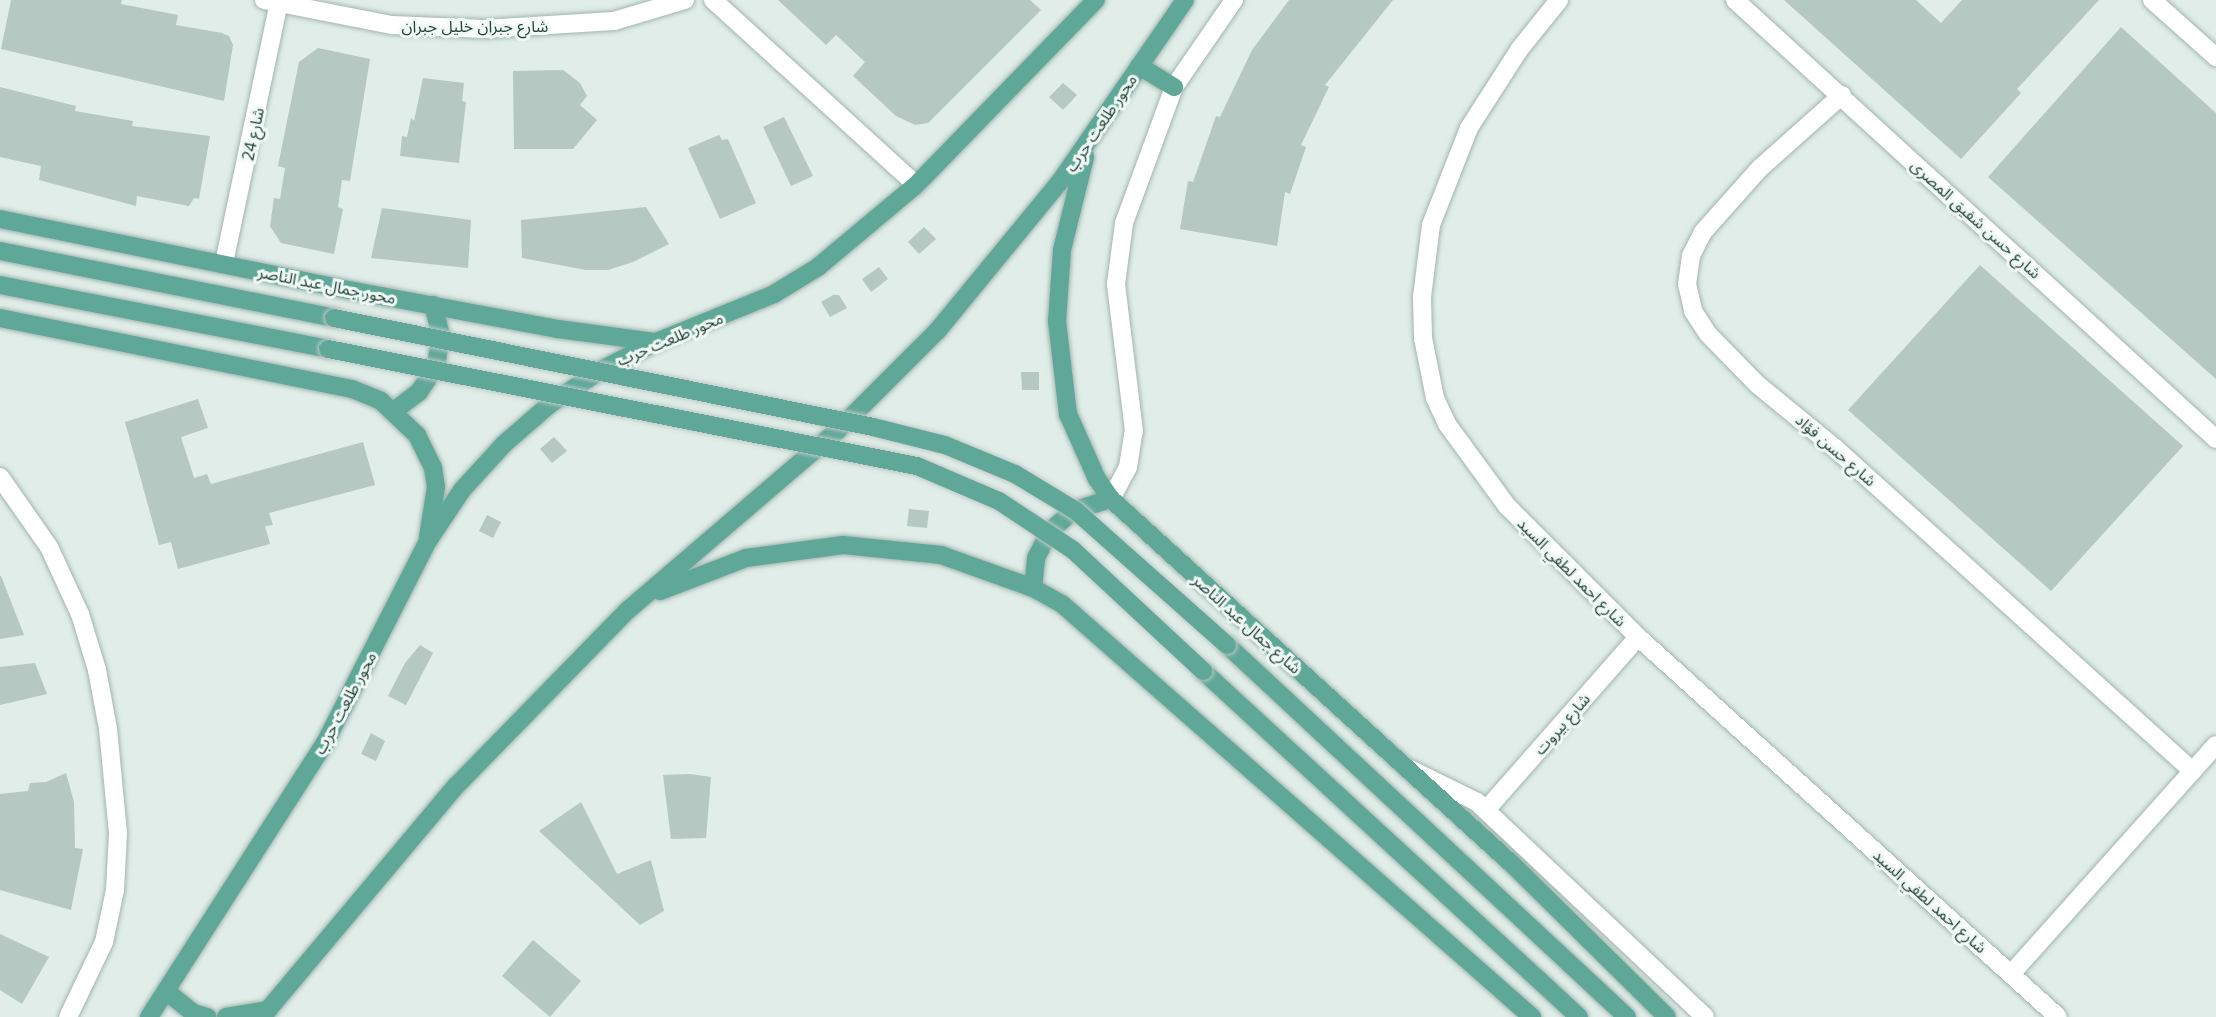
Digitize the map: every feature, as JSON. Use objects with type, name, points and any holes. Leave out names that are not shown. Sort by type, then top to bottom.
[{"type":"main road","name":"محور طلعت حرب","points":[[149,1017],[327,741],[428,541],[476,475],[550,404],[601,370],[656,342],[774,294],[818,267],[916,185],[1096,0]]},
{"type":"main road","name":"محور طلعت حرب","points":[[265,1013],[457,784],[628,610],[889,381],[982,281],[1100,126],[1185,0]]},
{"type":"main road","points":[[1140,66],[1174,87]]},
{"type":"main road","name":"شارع جمال عبد الناصر","points":[[1100,126],[1086,155],[1068,218],[1057,321],[1068,414],[1085,459],[1111,499],[1513,865],[1667,1017]]},
{"type":"main road","name":"محور جمال عبد الناصر","points":[[0,219],[558,329],[656,342]]},
{"type":"main road","points":[[0,251],[873,427],[945,445],[1015,474],[1076,511],[1227,645],[1628,1017]]},
{"type":"main road","points":[[0,285],[917,466],[999,501],[1073,550],[1578,1017]]},
{"type":"main road","points":[[394,410],[420,392],[436,366],[441,336],[433,305]]},
{"type":"main road","points":[[0,318],[352,389],[394,410],[417,435],[432,468],[436,487],[428,541]]},
{"type":"main road","points":[[1033,588],[1036,558],[1050,531],[1073,511],[1111,499]]},
{"type":"main road","points":[[628,610],[715,567],[778,551],[822,546],[876,545],[930,553],[972,564],[1033,588],[1062,604],[1532,1017]]},
{"type":"main road","points":[[166,991],[193,1013],[207,1017]]},
{"type":"main road","points":[[226,1017],[265,1013]]},
{"type":"street","name":"شارع جبران خليل جبران","points":[[272,2],[392,25],[484,29],[614,21],[685,0]]},
{"type":"street","points":[[713,0],[916,185]]},
{"type":"street","points":[[1111,499],[1128,467],[1134,431],[1116,284],[1124,223],[1174,87],[1234,0]]},
{"type":"street","name":"شارع احمد لطفي السيد","points":[[1559,0],[1524,42],[1469,128],[1442,192],[1425,259],[1422,297],[1427,367],[1435,398],[1447,424],[1506,506],[1638,637],[2058,1017]]},
{"type":"street","name":"شارع حسن شفيق المصرى","points":[[1735,0],[1842,95],[2216,439]]},
{"type":"street","points":[[2152,0],[2216,57]]},
{"type":"street","name":"شارع 24","points":[[224,263],[272,2]]},
{"type":"street","name":"شارع حسن فؤاد","points":[[1842,95],[1760,168],[1703,232],[1691,256],[1687,284],[1693,311],[1708,334],[1758,385],[1835,448],[2193,771]]},
{"type":"street","points":[[0,477],[49,547],[81,614],[97,670],[108,729],[118,832],[115,890],[104,942],[68,1017]]},
{"type":"street","name":"شارع بيروت","points":[[1486,810],[1638,637]]},
{"type":"street","points":[[2011,974],[2216,746]]},
{"type":"street","points":[[1404,766],[1450,785],[1486,810],[1705,1017]]},
{"type":"building","points":[[11,0],[122,0],[121,4],[178,15],[176,25],[229,36],[233,45],[224,101],[1,49]]},
{"type":"building","points":[[778,0],[1030,0],[1041,10],[928,123],[915,125],[896,116],[853,76],[865,62],[836,35],[826,45]]},
{"type":"building","points":[[1289,0],[1393,0],[1325,85],[1329,87],[1301,145],[1306,147],[1290,194],[1285,192],[1277,246],[1180,229],[1188,181],[1193,182],[1216,116],[1220,117],[1252,50]]},
{"type":"building","points":[[1784,0],[1916,0],[1941,23],[1962,0],[2099,0],[2017,89],[2021,93],[1961,159]]},
{"type":"building","points":[[2121,27],[2216,113],[2216,379],[1988,177]]},
{"type":"building","points":[[318,48],[370,59],[350,181],[342,180],[338,207],[343,209],[334,254],[281,243],[270,226],[274,198],[280,199],[285,168],[278,166],[299,62]]},
{"type":"building","points":[[563,70],[580,83],[587,96],[580,105],[597,120],[573,149],[514,149],[513,71]]},
{"type":"building","points":[[423,78],[464,83],[462,101],[466,102],[459,163],[400,156],[402,136],[407,137],[411,118],[414,121]]},
{"type":"building","points":[[1063,83],[1077,95],[1063,110],[1049,97]]},
{"type":"building","points":[[0,87],[76,106],[75,111],[133,121],[132,126],[210,136],[199,199],[194,198],[189,206],[137,196],[136,206],[39,180],[41,166],[0,157]]},
{"type":"building","points":[[784,117],[813,176],[791,186],[763,127]]},
{"type":"building","points":[[719,135],[722,140],[728,139],[756,203],[720,219],[688,148]]},
{"type":"building","points":[[646,207],[669,244],[633,262],[608,270],[586,270],[522,258],[521,220]]},
{"type":"building","points":[[382,208],[471,220],[468,268],[371,258]]},
{"type":"building","points":[[924,227],[936,239],[919,254],[908,242]]},
{"type":"building","points":[[1980,265],[2183,446],[2051,591],[1848,410]]},
{"type":"building","points":[[879,267],[888,279],[871,292],[862,279]]},
{"type":"building","points":[[833,295],[839,295],[847,308],[830,317],[821,302]]},
{"type":"building","points":[[1021,372],[1039,372],[1039,390],[1022,390]]},
{"type":"building","points":[[198,399],[208,428],[181,437],[194,478],[207,474],[211,484],[363,442],[375,485],[269,513],[273,525],[265,526],[270,544],[178,569],[171,542],[159,545],[125,422]]},
{"type":"building","points":[[554,437],[567,451],[552,463],[540,449]]},
{"type":"building","points":[[909,509],[929,511],[927,528],[907,526]]},
{"type":"building","points":[[487,515],[501,522],[493,538],[479,531]]},
{"type":"building","points":[[1,576],[24,635],[0,639]]},
{"type":"building","points":[[420,645],[433,653],[406,705],[388,696],[405,663]]},
{"type":"building","points":[[35,663],[47,694],[0,705],[0,667]]},
{"type":"building","points":[[371,733],[385,741],[376,761],[361,754]]},
{"type":"building","points":[[66,773],[74,802],[75,848],[83,849],[71,910],[0,890],[0,794],[28,791],[30,783],[46,782]]},
{"type":"building","points":[[690,774],[711,777],[706,838],[671,839],[663,775]]},
{"type":"building","points":[[581,802],[617,874],[651,860],[664,911],[640,925],[539,831]]},
{"type":"building","points":[[0,934],[49,957],[22,1004],[0,990]]},
{"type":"building","points":[[533,940],[581,981],[550,1017],[502,976]]}]
